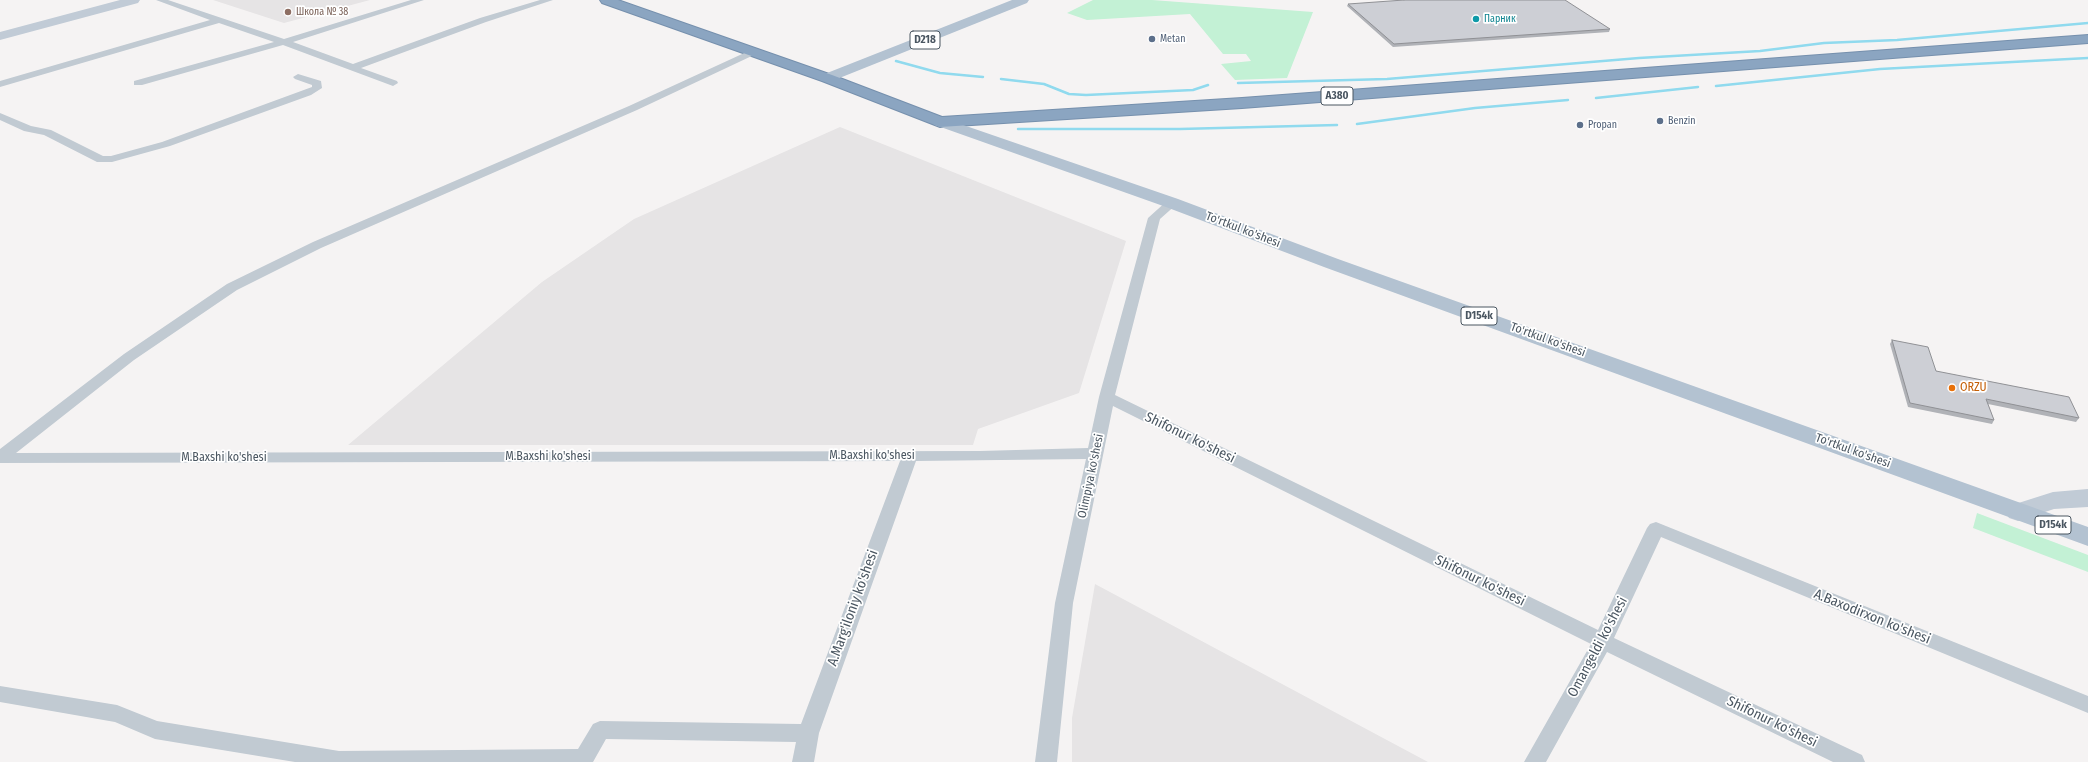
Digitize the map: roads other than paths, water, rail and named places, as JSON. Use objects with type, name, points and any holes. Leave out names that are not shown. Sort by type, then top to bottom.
[{"type":"highway","name":"A380","points":[[606,0],[827,78],[940,122],[1250,102],[2088,39]]},
{"type":"main road","name":"D218","points":[[827,78],[1023,0]]},
{"type":"main road","name":"To'rtkul ko'shesi","points":[[940,122],[1172,203],[1331,263],[2088,537]]},
{"type":"street","points":[[0,36],[134,0]]},
{"type":"street","points":[[160,0],[284,42],[393,83]]},
{"type":"street","points":[[138,83],[240,53],[284,42],[420,0]]},
{"type":"street","points":[[352,68],[483,20],[549,0]]},
{"type":"street","points":[[0,84],[220,20]]},
{"type":"street","points":[[0,458],[129,357],[232,287],[317,245],[633,108],[754,52]]},
{"type":"street","points":[[0,116],[28,129],[47,132],[101,160],[112,159],[166,144],[307,93],[317,88],[317,83],[298,76]]},
{"type":"street","name":"Olimpiya ko'shesi","points":[[1046,762],[1064,603],[1107,397],[1154,218],[1172,203]]},
{"type":"street","name":"Shifonur ko'shesi","points":[[1107,397],[1603,641],[1854,762]]},
{"type":"street","name":"M.Baxshi ko'shesi","points":[[0,458],[910,456],[1096,453]]},
{"type":"street","name":"A.Marg'iloniy ko'shesi","points":[[803,762],[808,733],[890,506],[910,456]]},
{"type":"street","points":[[2018,512],[2053,501],[2088,498]]},
{"type":"street","name":"Omangeldi ko'shesi","points":[[1535,762],[1603,641],[1656,528]]},
{"type":"street","name":"A.Baxodirxon ko'shesi","points":[[1656,528],[2088,705]]},
{"type":"street","points":[[0,694],[117,714],[155,730],[339,760],[583,760],[600,730],[808,733]]},
{"type":"waterway","points":[[1238,83],[1387,79],[1639,58],[1760,51],[1824,43],[1897,40],[2088,23]]},
{"type":"waterway","points":[[1716,86],[1880,69],[2088,58]]},
{"type":"waterway","points":[[896,61],[940,73],[983,77]]},
{"type":"waterway","points":[[1001,79],[1044,84],[1069,94],[1086,95],[1193,90],[1208,85]]},
{"type":"waterway","points":[[1596,98],[1698,87]]},
{"type":"waterway","points":[[1357,124],[1475,108],[1568,100]]},
{"type":"waterway","points":[[1018,129],[1180,129],[1337,125]]},
{"type":"place","name":"Школа № 38","points":[[288,12]]},
{"type":"place","name":"Парник","points":[[1476,19]]},
{"type":"place","name":"Metan","points":[[1152,39]]},
{"type":"place","name":"Benzin","points":[[1660,121]]},
{"type":"place","name":"Propan","points":[[1580,125]]},
{"type":"place","name":"ORZU","points":[[1952,388]]}]
